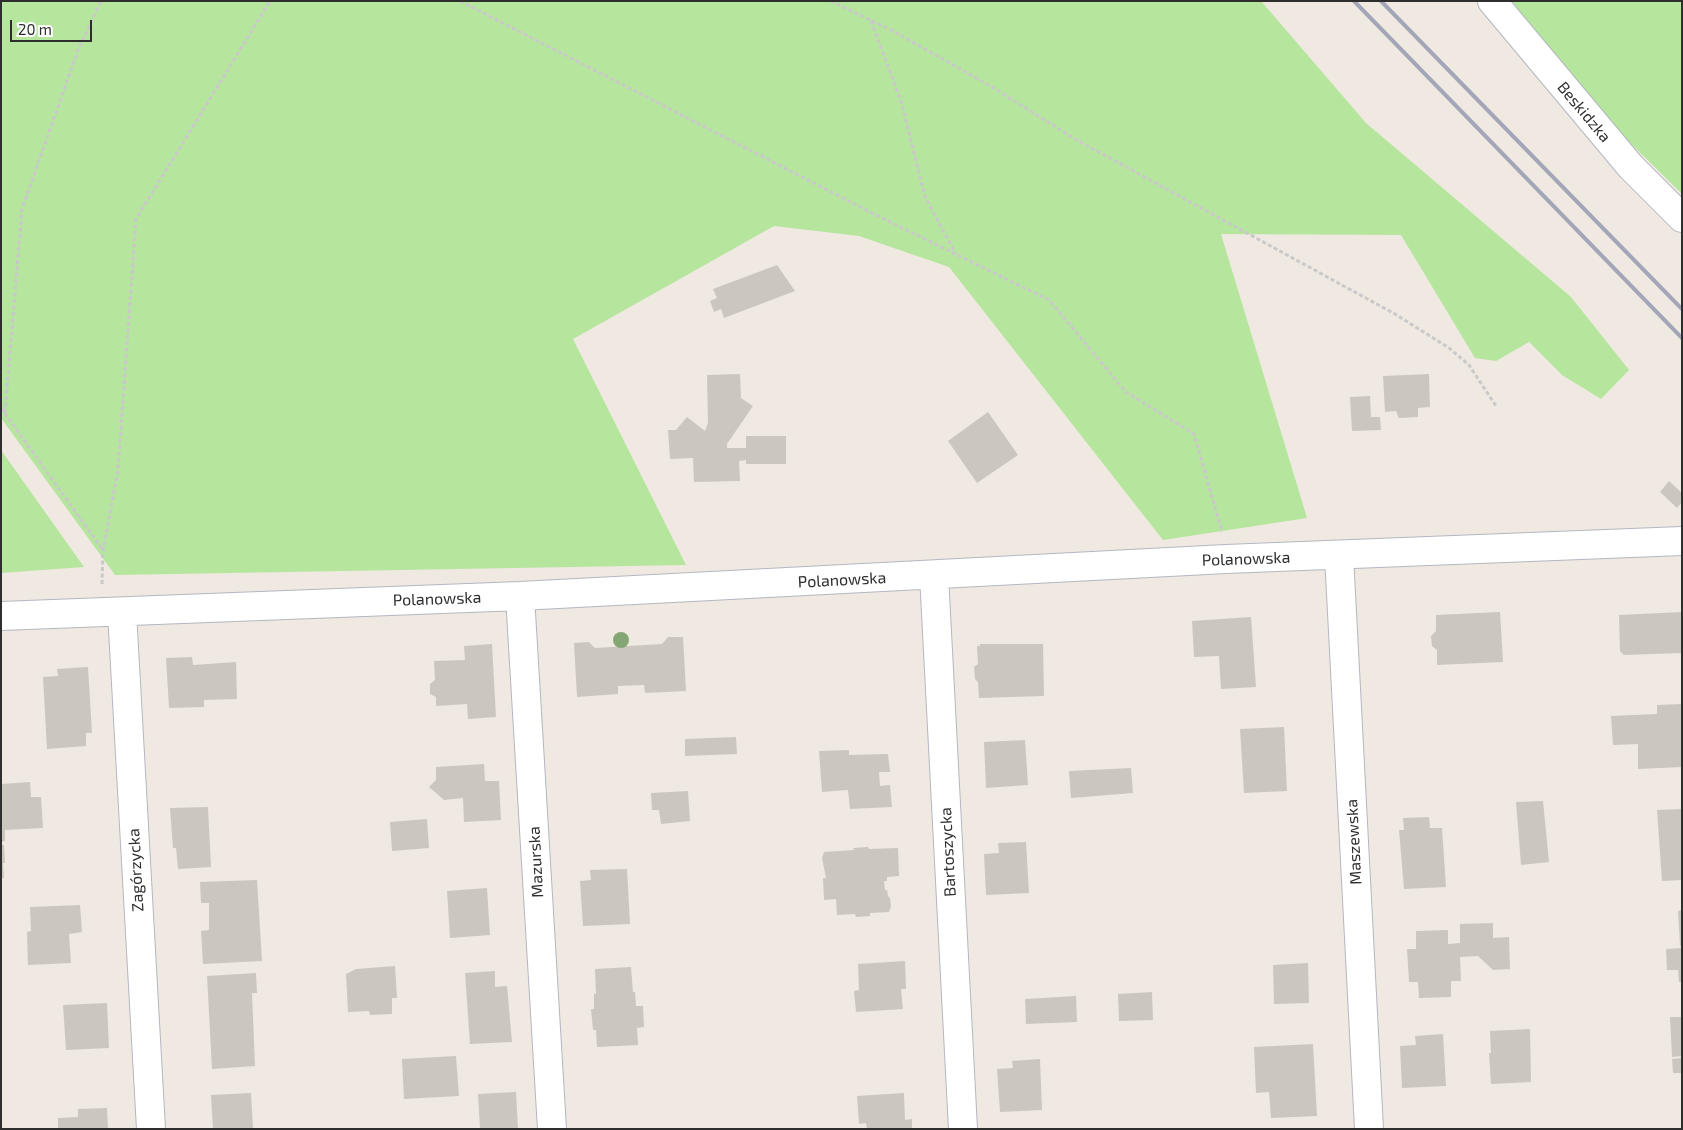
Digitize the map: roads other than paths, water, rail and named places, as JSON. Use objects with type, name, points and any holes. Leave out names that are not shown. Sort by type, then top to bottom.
[{"type":"street","name":"Beskidzka","points":[[1492,1],[1631,167],[1682,218]]},
{"type":"street","name":"Polanowska","points":[[1,616],[520,596],[1226,559],[1682,541]]},
{"type":"street","name":"Maszewska","points":[[1339,555],[1369,1129]]},
{"type":"street","name":"Bartoszycka","points":[[934,575],[963,1129]]},
{"type":"street","name":"Mazurska","points":[[520,596],[552,1129]]},
{"type":"street","name":"Zagórzycka","points":[[113,612],[151,1129]]},
{"type":"railway","points":[[1354,1],[1682,338]]},
{"type":"railway","points":[[1381,1],[1682,309]]}]
